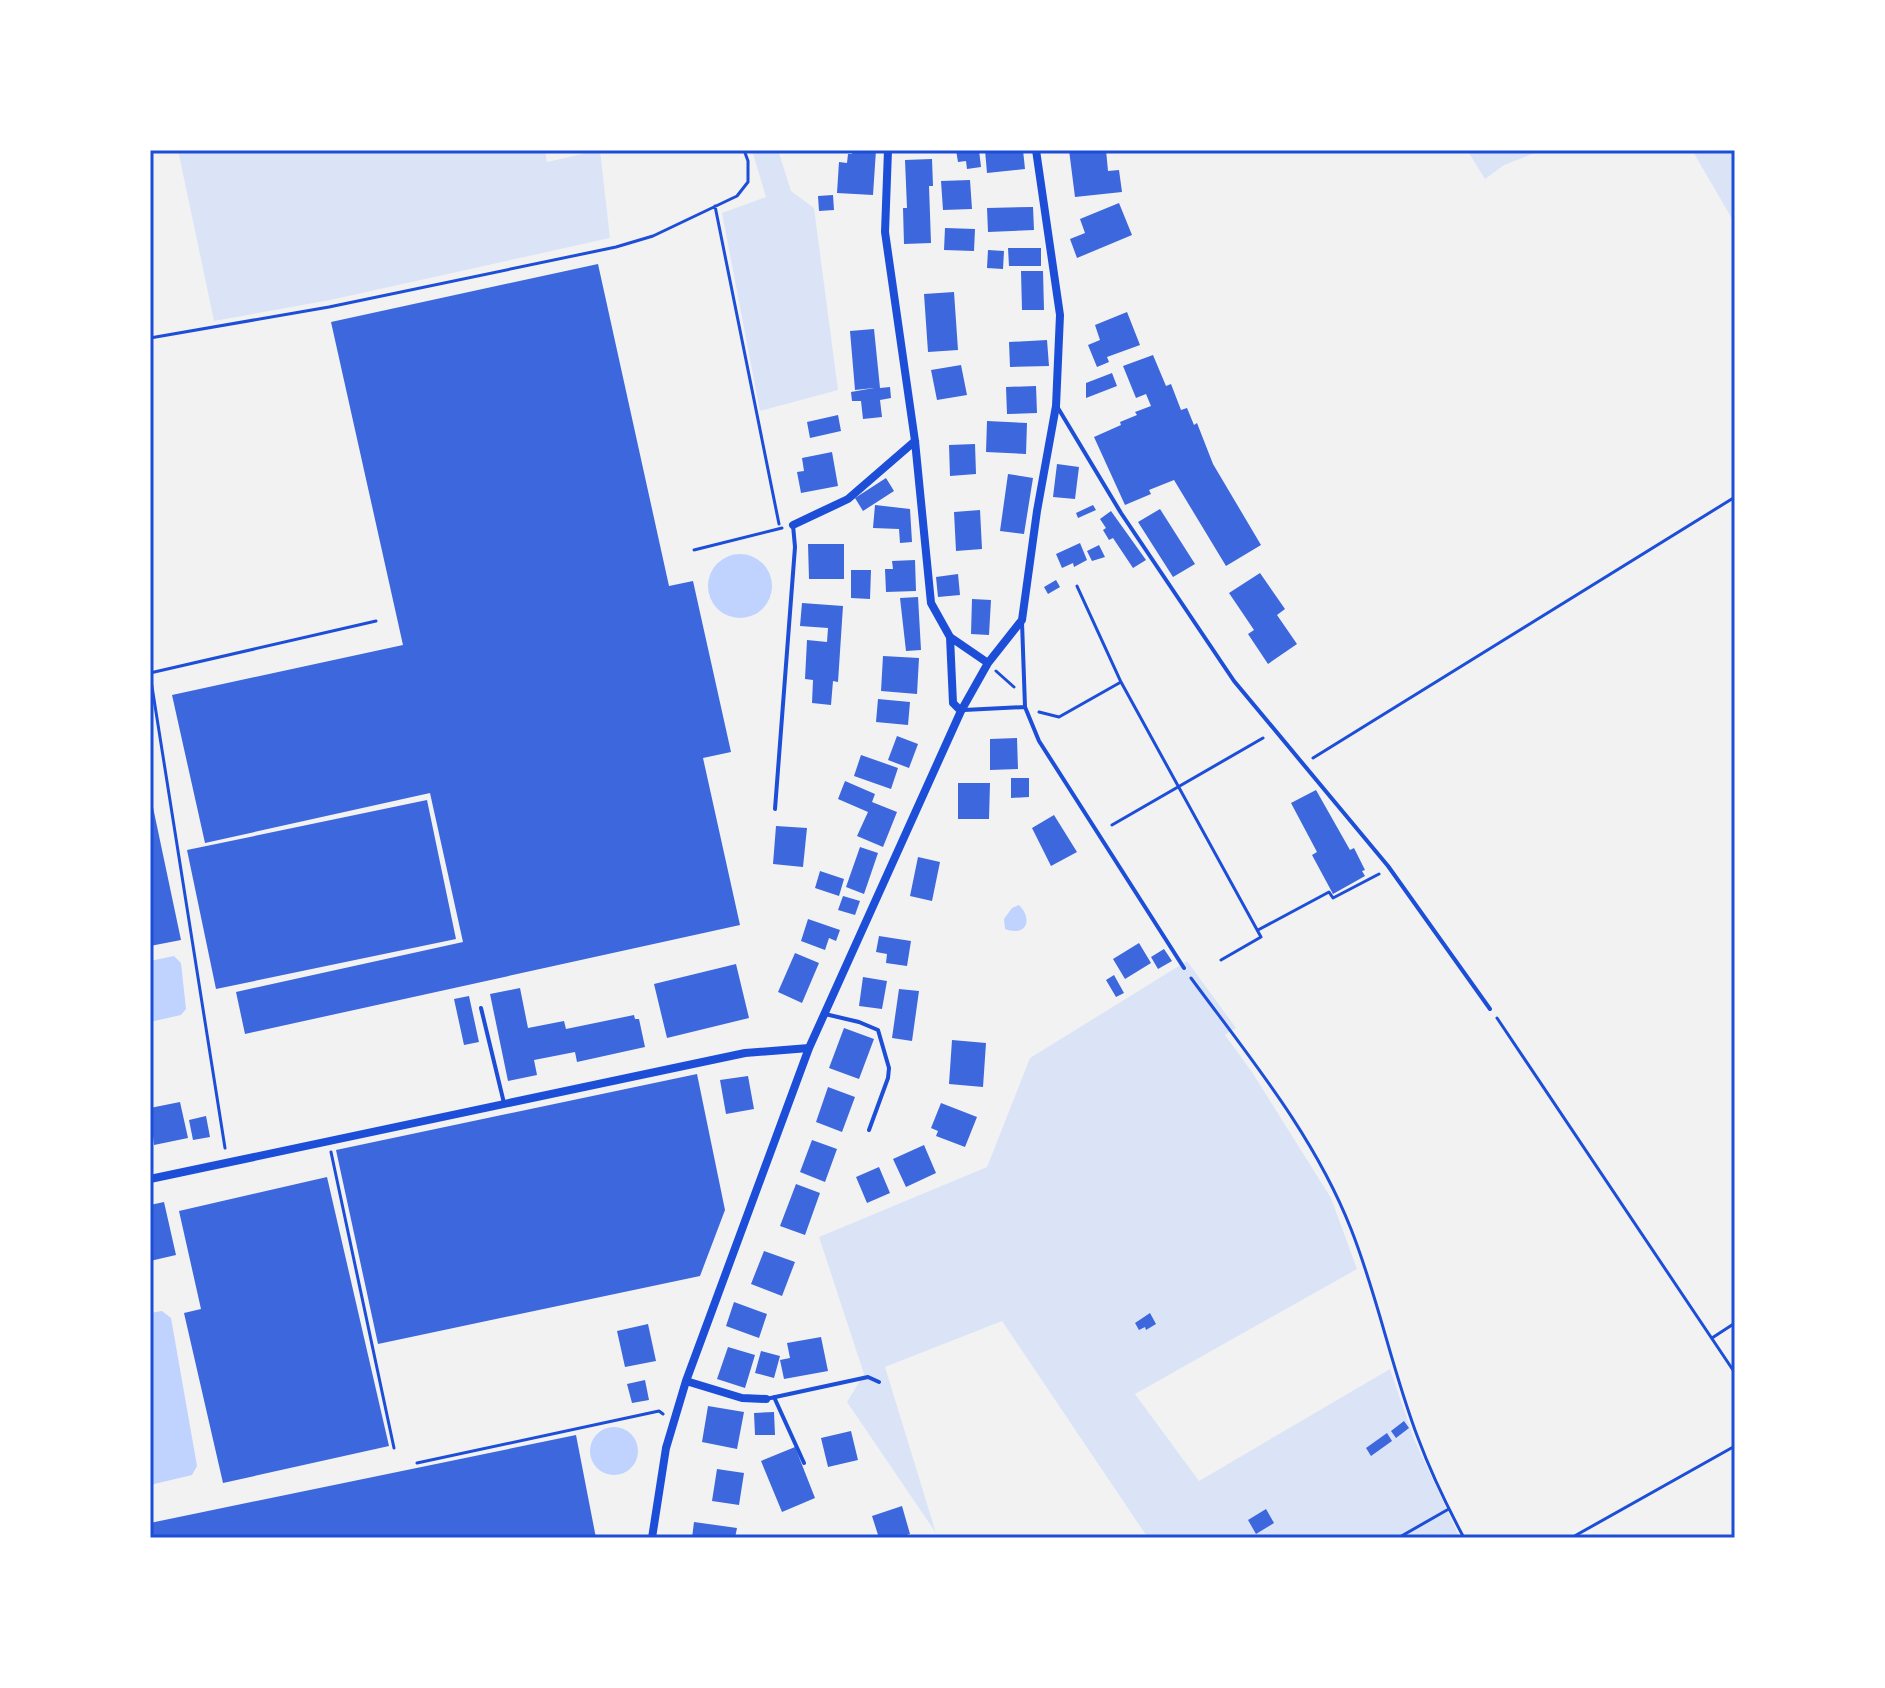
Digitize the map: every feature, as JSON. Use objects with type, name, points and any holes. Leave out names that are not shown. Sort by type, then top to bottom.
[{"type":"street","points":[[888,150],[885,232],[915,441],[931,603],[950,637],[988,663]]},
{"type":"street","points":[[652,1538],[659,1484],[686,1381],[809,1048],[961,711],[988,663],[1022,620],[1056,406],[1060,315],[1036,150]]},
{"type":"street","points":[[793,525],[848,499],[915,441]]},
{"type":"street","points":[[950,637],[953,703],[961,711]]},
{"type":"street","points":[[150,1179],[745,1053],[809,1048]]},
{"type":"street","points":[[686,1381],[742,1398],[770,1398]]},
{"type":"lane","points":[[1056,406],[1121,513],[1234,681],[1389,868],[1490,1009]]},
{"type":"lane","points":[[775,809],[794,560],[793,525]]},
{"type":"lane","points":[[1022,620],[1025,707],[1039,741],[1184,968]]},
{"type":"lane","points":[[961,711],[1025,707]]},
{"type":"lane","points":[[481,1008],[504,1104]]},
{"type":"lane","points":[[825,1014],[878,1030],[889,1068],[869,1130]]},
{"type":"lane","points":[[804,1463],[770,1398],[868,1377],[879,1382]]},
{"type":"path","points":[[150,338],[329,307],[616,247],[653,236],[737,196],[748,182],[748,161],[744,150]]},
{"type":"path","points":[[715,206],[780,529]]},
{"type":"path","points":[[1303,765],[1735,497]]},
{"type":"path","points":[[694,550],[793,525]]},
{"type":"path","points":[[1077,586],[1121,682],[1261,937],[1221,960]]},
{"type":"path","points":[[227,1161],[150,673],[376,621]]},
{"type":"path","points":[[988,663],[1024,697]]},
{"type":"path","points":[[1025,707],[1059,717],[1121,682]]},
{"type":"path","points":[[1112,825],[1263,738]]},
{"type":"path","points":[[1257,930],[1329,892],[1333,898],[1389,868]]},
{"type":"path","points":[[1184,968],[1286,1105],[1328,1176],[1352,1231],[1418,1438],[1448,1509],[1464,1538]]},
{"type":"path","points":[[1490,1009],[1735,1373]]},
{"type":"path","points":[[328,1141],[394,1448]]},
{"type":"path","points":[[1712,1338],[1735,1323]]},
{"type":"path","points":[[417,1463],[659,1411],[674,1419]]},
{"type":"path","points":[[1571,1538],[1735,1446]]},
{"type":"path","points":[[1398,1538],[1448,1509]]},
{"type":"shaded area","points":[[178,150],[545,150],[547,162],[600,150],[610,238],[330,300],[214,321]]},
{"type":"shaded area","points":[[752,150],[778,150],[791,191],[814,208],[838,390],[760,411],[722,213],[766,197]]},
{"type":"shaded area","points":[[1467,150],[1543,150],[1504,165],[1485,179]]},
{"type":"shaded area","points":[[1692,150],[1735,150],[1735,224]]},
{"type":"shaded area","points":[[1187,961],[1236,1028],[1225,1035],[1252,1072],[1331,1198],[1357,1269],[1135,1394],[1199,1481],[1390,1369],[1414,1439],[1460,1538],[1148,1538],[1002,1321],[885,1367],[936,1533],[847,1402],[864,1374],[819,1237],[987,1167],[1030,1058]]},
{"type":"water","points":[[740,554],[758,560],[766,568],[772,586],[766,604],[758,612],[740,618],[722,612],[714,604],[708,586],[714,568],[722,560]]},
{"type":"water","points":[[1019,905],[1026,916],[1026,925],[1018,931],[1005,929],[1004,919],[1012,908]]},
{"type":"water","points":[[174,956],[181,963],[186,1009],[181,1015],[150,1022],[150,961]]},
{"type":"water","points":[[162,1311],[171,1318],[197,1466],[192,1475],[150,1485],[150,1313]]},
{"type":"water","points":[[614,1427],[623,1428],[631,1434],[637,1442],[637,1460],[631,1468],[623,1474],[614,1475],[605,1474],[597,1468],[591,1460],[590,1451],[591,1442],[597,1434],[605,1428]]},
{"type":"building","points":[[852,150],[876,150],[873,195],[837,193],[839,162],[847,163]]},
{"type":"building","points":[[956,150],[979,150],[981,167],[967,169],[966,161],[958,162]]},
{"type":"building","points":[[985,150],[1023,150],[1025,169],[987,173]]},
{"type":"building","points":[[1069,150],[1106,150],[1108,171],[1119,170],[1122,192],[1075,197]]},
{"type":"building","points":[[932,159],[933,186],[929,186],[931,243],[904,244],[903,208],[907,208],[905,160]]},
{"type":"building","points":[[970,180],[972,209],[943,210],[941,181]]},
{"type":"building","points":[[833,195],[834,210],[819,211],[818,196]]},
{"type":"building","points":[[1119,203],[1132,235],[1077,258],[1070,239],[1085,233],[1080,219]]},
{"type":"building","points":[[1033,207],[1034,230],[988,232],[987,208]]},
{"type":"building","points":[[945,228],[975,229],[974,251],[944,250]]},
{"type":"building","points":[[1008,248],[1041,248],[1041,266],[1009,266]]},
{"type":"building","points":[[988,250],[1004,251],[1003,269],[987,268]]},
{"type":"building","points":[[598,264],[669,586],[693,581],[731,752],[703,758],[740,925],[245,1034],[236,992],[463,942],[430,793],[205,843],[172,695],[403,645],[331,322]]},
{"type":"building","points":[[1021,271],[1043,271],[1044,310],[1022,310]]},
{"type":"building","points":[[954,292],[958,350],[928,352],[924,294]]},
{"type":"building","points":[[1127,312],[1140,345],[1107,357],[1109,362],[1097,367],[1088,345],[1100,340],[1095,325]]},
{"type":"building","points":[[874,329],[880,388],[890,387],[891,398],[880,400],[882,417],[863,419],[861,401],[852,401],[851,392],[874,388],[855,390],[850,331]]},
{"type":"building","points":[[1047,340],[1049,366],[1010,367],[1009,342]]},
{"type":"building","points":[[1153,355],[1166,386],[1171,384],[1181,410],[1187,408],[1194,425],[1197,423],[1213,464],[1261,545],[1226,566],[1174,480],[1149,490],[1151,494],[1125,505],[1094,437],[1151,406],[1146,394],[1136,398],[1123,366]]},
{"type":"building","points":[[961,365],[967,395],[937,400],[931,370]]},
{"type":"building","points":[[1112,373],[1117,386],[1086,398],[1086,383]]},
{"type":"building","points":[[1036,386],[1037,413],[1007,414],[1006,387]]},
{"type":"building","points":[[838,415],[841,431],[810,438],[807,422]]},
{"type":"building","points":[[987,421],[1027,423],[1026,454],[986,452]]},
{"type":"building","points":[[975,444],[976,474],[950,476],[949,445]]},
{"type":"building","points":[[832,452],[838,486],[801,493],[797,472],[804,471],[802,458]]},
{"type":"building","points":[[1057,464],[1079,467],[1075,499],[1053,497]]},
{"type":"building","points":[[1008,474],[1033,478],[1024,534],[1000,531]]},
{"type":"building","points":[[886,478],[894,491],[863,511],[855,498]]},
{"type":"building","points":[[875,505],[910,509],[912,542],[900,543],[899,529],[873,528]]},
{"type":"building","points":[[1093,505],[1096,510],[1078,518],[1076,513]]},
{"type":"building","points":[[1160,509],[1195,564],[1173,577],[1138,522]]},
{"type":"building","points":[[980,510],[982,549],[956,551],[954,512]]},
{"type":"building","points":[[1111,511],[1146,560],[1133,568],[1113,538],[1109,540],[1103,530],[1106,528],[1100,519]]},
{"type":"building","points":[[1080,543],[1087,560],[1074,567],[1073,563],[1062,568],[1056,554]]},
{"type":"building","points":[[808,544],[844,544],[844,579],[809,579]]},
{"type":"building","points":[[1099,545],[1105,557],[1092,561],[1087,551]]},
{"type":"building","points":[[915,560],[916,591],[886,592],[885,569],[893,569],[892,561]]},
{"type":"building","points":[[851,570],[871,570],[870,599],[851,598]]},
{"type":"building","points":[[1260,573],[1285,609],[1277,615],[1297,644],[1268,664],[1248,634],[1254,630],[1229,593]]},
{"type":"building","points":[[958,574],[960,595],[938,597],[936,577]]},
{"type":"building","points":[[1056,580],[1060,587],[1048,594],[1044,587]]},
{"type":"building","points":[[918,597],[921,650],[906,651],[900,598]]},
{"type":"building","points":[[972,599],[991,600],[989,635],[971,634]]},
{"type":"building","points":[[802,603],[843,606],[838,682],[833,681],[831,705],[812,703],[813,680],[805,679],[807,640],[827,642],[828,628],[800,626]]},
{"type":"building","points":[[883,656],[919,658],[917,694],[881,691]]},
{"type":"building","points":[[878,699],[910,702],[908,725],[876,722]]},
{"type":"building","points":[[897,736],[918,744],[909,768],[888,760]]},
{"type":"building","points":[[1017,738],[1018,769],[990,770],[990,739]]},
{"type":"building","points":[[861,755],[898,768],[891,789],[854,776]]},
{"type":"building","points":[[1011,778],[1029,778],[1029,797],[1011,798]]},
{"type":"building","points":[[845,781],[875,794],[872,802],[897,812],[883,847],[857,836],[868,812],[838,799]]},
{"type":"building","points":[[958,783],[990,783],[989,819],[958,819]]},
{"type":"building","points":[[1316,790],[1365,870],[1362,871],[1365,876],[1333,894],[1312,855],[1317,852],[1291,803]]},
{"type":"building","points":[[150,793],[181,940],[150,946]]},
{"type":"building","points":[[427,800],[456,939],[216,989],[187,850]]},
{"type":"building","points":[[1054,815],[1077,852],[1051,866],[1032,828]]},
{"type":"building","points":[[776,826],[807,828],[803,867],[773,864]]},
{"type":"building","points":[[860,847],[878,853],[864,894],[846,887]]},
{"type":"building","points":[[918,857],[940,862],[932,901],[910,896]]},
{"type":"building","points":[[820,871],[844,879],[839,896],[815,888]]},
{"type":"building","points":[[843,896],[860,901],[855,915],[838,910]]},
{"type":"building","points":[[808,919],[840,930],[836,941],[829,938],[825,950],[801,941]]},
{"type":"building","points":[[879,936],[911,941],[907,966],[886,963],[887,954],[876,952]]},
{"type":"building","points":[[1139,943],[1151,963],[1125,979],[1113,959]]},
{"type":"building","points":[[1164,949],[1172,961],[1158,969],[1151,957]]},
{"type":"building","points":[[795,953],[819,963],[802,1003],[778,992]]},
{"type":"building","points":[[736,964],[749,1018],[667,1038],[654,984]]},
{"type":"building","points":[[1114,975],[1124,993],[1116,997],[1106,980]]},
{"type":"building","points":[[863,977],[887,981],[882,1009],[859,1006]]},
{"type":"building","points":[[520,988],[528,1028],[564,1021],[566,1029],[634,1015],[635,1019],[639,1019],[645,1047],[577,1062],[575,1052],[534,1060],[537,1075],[508,1081],[490,994]]},
{"type":"building","points":[[899,989],[919,991],[912,1041],[892,1038]]},
{"type":"building","points":[[469,996],[479,1042],[464,1045],[454,999]]},
{"type":"building","points":[[844,1028],[874,1039],[859,1079],[829,1068]]},
{"type":"building","points":[[952,1040],[986,1043],[983,1087],[949,1084]]},
{"type":"building","points":[[697,1074],[725,1210],[700,1276],[378,1344],[336,1150]]},
{"type":"building","points":[[748,1076],[754,1109],[726,1114],[720,1080]]},
{"type":"building","points":[[828,1087],[855,1097],[842,1132],[816,1122]]},
{"type":"building","points":[[180,1102],[188,1138],[154,1145],[150,1108]]},
{"type":"building","points":[[941,1103],[977,1117],[965,1147],[936,1136],[938,1131],[931,1128]]},
{"type":"building","points":[[206,1116],[210,1137],[193,1140],[189,1120]]},
{"type":"building","points":[[812,1140],[837,1149],[825,1182],[800,1172]]},
{"type":"building","points":[[924,1145],[936,1173],[906,1187],[893,1159]]},
{"type":"building","points":[[879,1167],[890,1193],[867,1203],[856,1177]]},
{"type":"building","points":[[327,1177],[389,1446],[223,1483],[184,1313],[201,1309],[179,1211]]},
{"type":"building","points":[[796,1184],[820,1193],[805,1235],[780,1226]]},
{"type":"building","points":[[164,1202],[176,1255],[150,1261],[150,1205]]},
{"type":"building","points":[[764,1251],[795,1262],[782,1296],[751,1284]]},
{"type":"building","points":[[734,1302],[767,1314],[759,1338],[726,1326]]},
{"type":"building","points":[[1150,1313],[1156,1324],[1139,1330],[1135,1323]]},
{"type":"building","points":[[648,1324],[656,1361],[625,1367],[617,1331]]},
{"type":"building","points":[[821,1337],[828,1371],[784,1379],[780,1360],[790,1358],[787,1343]]},
{"type":"building","points":[[728,1347],[755,1355],[745,1388],[717,1379]]},
{"type":"building","points":[[761,1351],[780,1356],[774,1378],[755,1373]]},
{"type":"building","points":[[645,1380],[649,1400],[632,1403],[627,1384]]},
{"type":"building","points":[[708,1406],[744,1412],[737,1449],[702,1442]]},
{"type":"building","points":[[774,1412],[775,1435],[755,1435],[754,1413]]},
{"type":"building","points":[[1404,1421],[1409,1428],[1396,1438],[1391,1431]]},
{"type":"building","points":[[851,1431],[858,1460],[828,1467],[821,1438]]},
{"type":"building","points":[[1387,1433],[1392,1441],[1371,1456],[1366,1448]]},
{"type":"building","points":[[576,1435],[596,1538],[150,1538],[150,1523]]},
{"type":"building","points":[[795,1447],[815,1498],[782,1512],[761,1461]]},
{"type":"building","points":[[717,1469],[744,1473],[739,1505],[712,1501]]},
{"type":"building","points":[[902,1506],[910,1534],[879,1538],[872,1516]]},
{"type":"building","points":[[1266,1509],[1274,1523],[1256,1534],[1248,1520]]},
{"type":"building","points":[[694,1522],[737,1528],[735,1538],[692,1538]]}]
